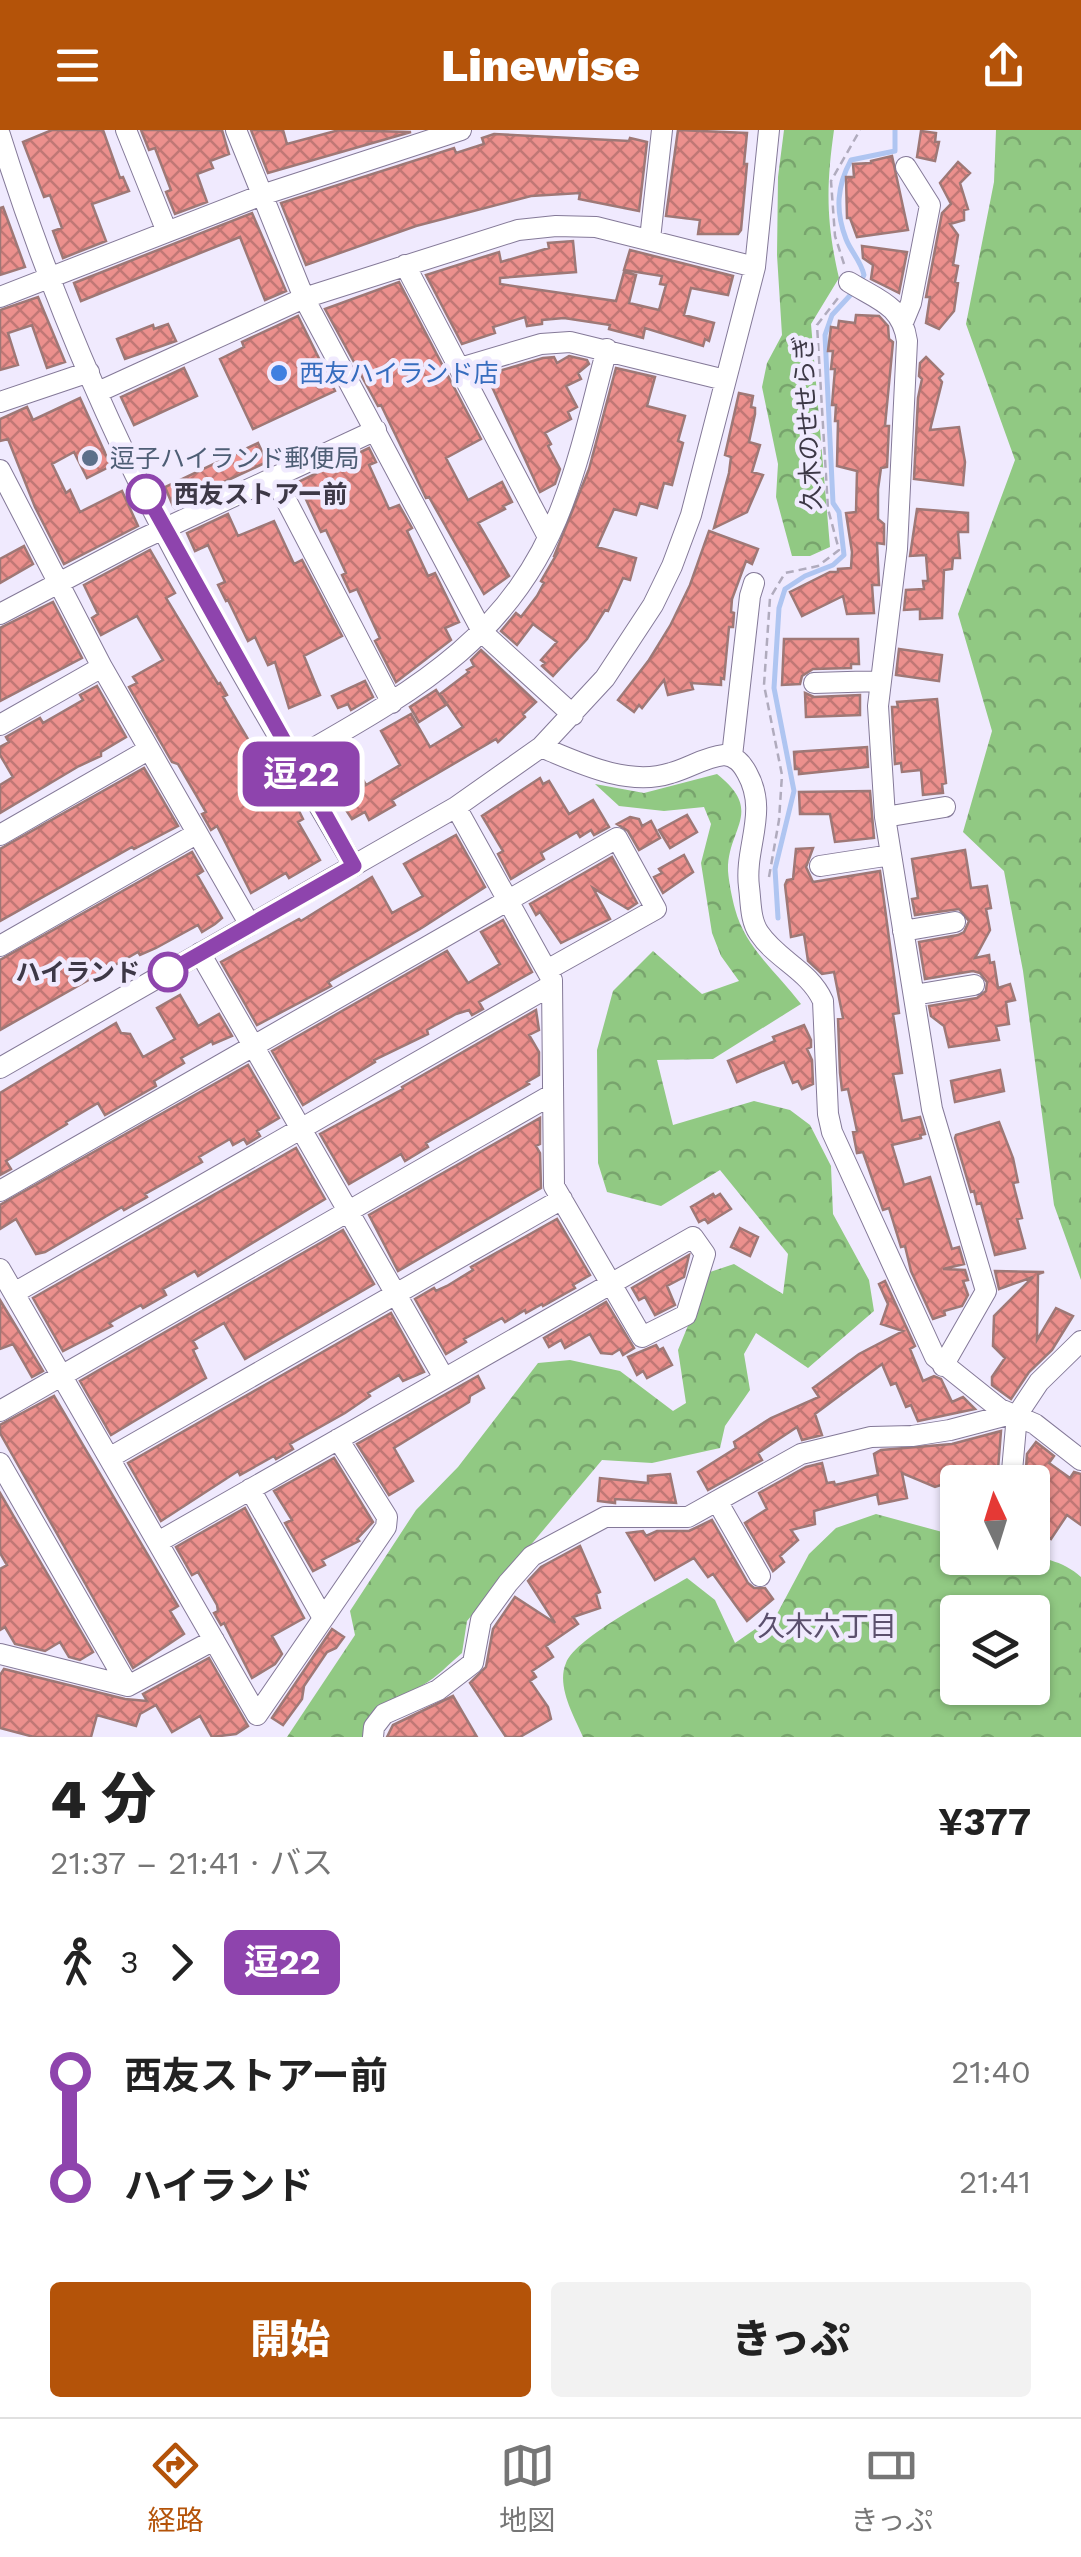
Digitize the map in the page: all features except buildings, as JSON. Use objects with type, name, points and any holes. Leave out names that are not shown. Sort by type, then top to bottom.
[{"type":"street","points":[[126,130],[167,232]]},
{"type":"street","points":[[236,130],[304,298],[482,632],[573,715]]},
{"type":"street","points":[[0,297],[262,195],[460,130]]},
{"type":"street","points":[[650,238],[662,130]]},
{"type":"street","points":[[0,1068],[456,808],[540,747],[573,715],[630,646],[672,566],[690,515],[755,267],[769,130]]},
{"type":"street","points":[[0,135],[89,372],[163,529],[354,866]]},
{"type":"street","points":[[906,168],[930,206],[911,303],[904,320],[907,342],[897,550],[878,706],[885,817],[932,1109],[986,1292],[943,1366]]},
{"type":"street","points":[[98,392],[304,298],[518,230],[556,226],[596,228],[650,238],[755,267]]},
{"type":"street","points":[[405,265],[548,537]]},
{"type":"street","points":[[854,286],[889,306],[904,320]]},
{"type":"street","points":[[460,368],[540,344],[570,342],[726,380]]},
{"type":"street","points":[[292,760],[392,703],[445,667],[482,632],[529,572],[548,537],[574,470],[606,348]]},
{"type":"street","points":[[0,402],[89,372]]},
{"type":"street","points":[[0,614],[163,529],[376,430]]},
{"type":"street","points":[[0,470],[7,502],[250,926]]},
{"type":"street","points":[[274,477],[392,703]]},
{"type":"street","points":[[732,756],[754,584]]},
{"type":"street","points":[[0,725],[102,667]]},
{"type":"street","points":[[814,683],[881,681]]},
{"type":"street","points":[[540,747],[580,763],[638,777],[670,774],[713,756],[732,756],[742,764],[758,802],[747,867],[753,920],[759,934],[816,984],[823,1001],[832,1132],[934,1357],[1014,1415],[1035,1424],[1081,1460]]},
{"type":"street","points":[[0,835],[148,750]]},
{"type":"street","points":[[885,817],[945,807]]},
{"type":"street","points":[[158,1542],[610,1283],[693,1237],[704,1254],[686,1315],[642,1337],[610,1283],[554,1186],[550,978],[456,808]]},
{"type":"street","points":[[0,946],[196,834]]},
{"type":"street","points":[[0,1191],[617,838],[656,908],[550,978],[300,1129],[14,1292]]},
{"type":"street","points":[[820,866],[891,855]]},
{"type":"street","points":[[903,931],[956,922]]},
{"type":"street","points":[[200,953],[444,1378]]},
{"type":"street","points":[[914,995],[974,985]]},
{"type":"street","points":[[0,1412],[553,1094]]},
{"type":"street","points":[[109,1458],[562,1199]]},
{"type":"street","points":[[0,1269],[257,1714],[386,1527],[387,1517],[338,1439]]},
{"type":"street","points":[[373,1737],[374,1727],[384,1714],[481,1669],[481,1620],[532,1556],[605,1517],[688,1516],[801,1454],[871,1437],[912,1436],[1014,1415],[1039,1382],[1081,1340]]},
{"type":"street","points":[[1012,1465],[1014,1415]]},
{"type":"street","points":[[0,1463],[128,1686]]},
{"type":"street","points":[[250,1489],[323,1618]]},
{"type":"street","points":[[717,1501],[760,1576]]},
{"type":"street","points":[[0,1654],[128,1686],[214,1640]]},
{"type":"path","points":[[854,286],[835,236],[831,181],[860,130]]},
{"type":"path","name":"久木のせせらぎ","points":[[769,875],[782,786],[764,685],[770,598],[785,573],[818,566],[839,550],[828,509],[817,325],[854,286]]},
{"type":"green space","points":[[784,130],[834,130],[829,204],[839,278],[811,324],[830,547],[810,556],[792,556],[776,497],[778,464],[762,387],[767,363],[782,335],[777,255],[778,177]]},
{"type":"green space","points":[[996,130],[1081,130],[1081,1280],[1054,1205],[1023,971],[1004,871],[963,832],[992,731],[958,614],[1015,460],[966,324],[994,182]]},
{"type":"green space","points":[[717,774],[739,799],[741,810],[728,871],[740,923],[754,948],[801,1004],[713,1059],[657,1060],[673,1125],[754,1101],[790,1110],[810,1125],[831,1166],[833,1214],[869,1280],[874,1311],[808,1368],[756,1333],[744,1354],[750,1390],[725,1426],[720,1448],[652,1463],[602,1460],[467,1621],[462,1653],[443,1670],[382,1706],[364,1737],[287,1737],[355,1635],[350,1611],[416,1510],[458,1467],[538,1363],[570,1360],[620,1371],[673,1411],[686,1403],[678,1350],[710,1272],[734,1264],[783,1294],[788,1254],[720,1170],[661,1206],[607,1192],[598,1163],[597,1050],[613,991],[653,951],[702,994],[739,981],[721,956],[712,933],[701,863],[711,824],[704,807],[664,811],[619,806],[595,784],[644,793]]},
{"type":"green space","points":[[876,1514],[940,1531],[940,1575],[1050,1575],[1050,1560],[1068,1568],[1081,1577],[1081,1737],[583,1737],[567,1701],[563,1672],[585,1641],[687,1578],[715,1600],[735,1643],[777,1614],[809,1554],[836,1528]]},
{"type":"waterway","points":[[861,281],[863,270],[846,239],[840,218],[840,189],[851,160],[895,151],[895,130]]},
{"type":"waterway","points":[[778,918],[775,869],[794,791],[774,688],[779,608],[785,589],[833,565],[844,555],[839,512],[833,503],[825,335],[832,315],[855,290]]},
{"type":"bus line","name":"逗22","points":[[146,494],[354,866],[168,972]]},
{"type":"place","name":"西友ハイランド店","points":[[279,373]]},
{"type":"place","name":"逗子ハイランド郵便局","points":[[90,458]]},
{"type":"place","name":"西友ストアー前","points":[[146,494]]},
{"type":"place","name":"ハイランド","points":[[168,972]]},
{"type":"district","name":"久木六丁目","points":[[827,1626]]}]
